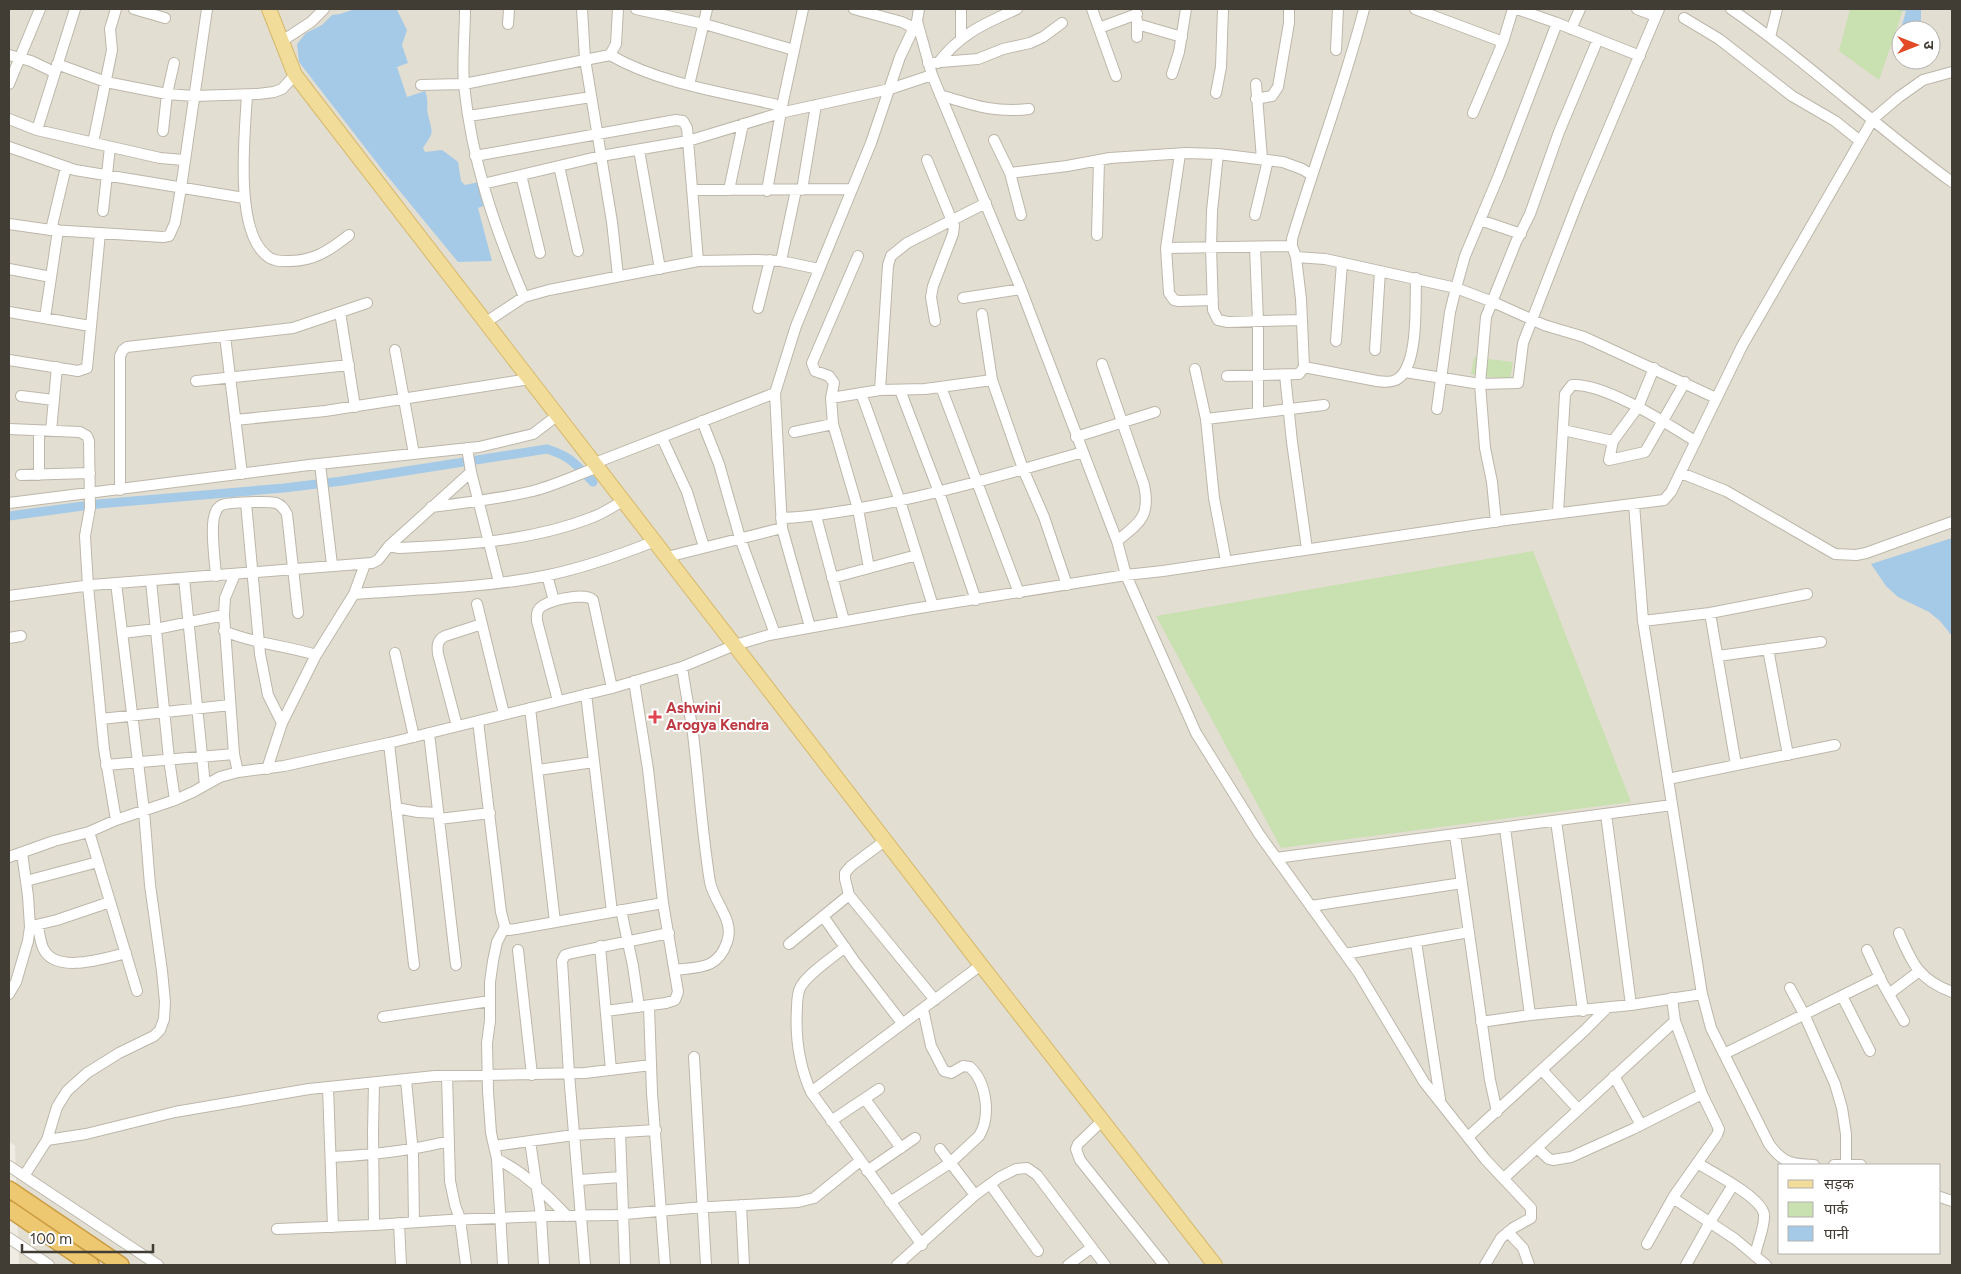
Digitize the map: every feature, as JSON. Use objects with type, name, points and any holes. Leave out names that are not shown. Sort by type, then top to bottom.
[{"type":"highway","points":[[9,1189],[122,1265]]},
{"type":"highway","points":[[9,1209],[91,1265]]},
{"type":"main road","points":[[269,9],[295,75],[530,379],[593,467],[624,500],[981,965],[1215,1265]]},
{"type":"street","points":[[9,84],[40,9]]},
{"type":"street","points":[[37,130],[75,9]]},
{"type":"street","points":[[93,143],[112,50],[110,29],[116,9]]},
{"type":"street","points":[[134,9],[165,18]]},
{"type":"street","points":[[9,224],[55,230],[163,238],[169,236],[175,223],[181,188],[207,9]]},
{"type":"street","points":[[282,41],[311,22],[324,9]]},
{"type":"street","points":[[465,9],[464,84],[475,156],[501,243],[524,297]]},
{"type":"street","points":[[508,9],[508,24]]},
{"type":"street","points":[[582,9],[585,59],[618,276]]},
{"type":"street","points":[[610,55],[616,44],[618,9]]},
{"type":"street","points":[[636,9],[704,24],[794,50]]},
{"type":"street","points":[[689,84],[707,9]]},
{"type":"street","points":[[766,190],[803,9]]},
{"type":"street","points":[[854,9],[915,24]]},
{"type":"street","points":[[810,627],[781,523],[774,393],[796,326],[871,143],[900,57],[920,9]]},
{"type":"street","points":[[961,9],[961,38]]},
{"type":"street","points":[[933,63],[961,38],[980,26],[1017,9]]},
{"type":"street","points":[[1092,9],[1116,76]]},
{"type":"street","points":[[1172,74],[1182,38],[1186,9]]},
{"type":"street","points":[[1216,93],[1221,67],[1223,9]]},
{"type":"street","points":[[1256,99],[1272,96],[1278,87],[1289,23],[1289,9]]},
{"type":"street","points":[[1336,50],[1338,9]]},
{"type":"street","points":[[1227,376],[1300,374],[1304,367],[1302,320],[1296,257],[1292,246],[1292,239],[1351,59],[1364,9]]},
{"type":"street","points":[[1415,9],[1503,42]]},
{"type":"street","points":[[1473,113],[1515,9],[1598,38],[1640,56]]},
{"type":"street","points":[[1571,29],[1580,9]]},
{"type":"street","points":[[1405,372],[1441,376],[1480,384],[1518,383],[1523,343],[1532,318],[1580,196],[1657,12],[1637,9]]},
{"type":"street","points":[[1731,9],[1770,36],[1911,152],[1952,182]]},
{"type":"street","points":[[1770,36],[1777,9]]},
{"type":"street","points":[[1099,28],[1137,16],[1182,38]]},
{"type":"street","points":[[1137,16],[1137,36]]},
{"type":"street","points":[[1684,18],[1719,39],[1792,96],[1835,121],[1860,141]]},
{"type":"street","points":[[933,63],[971,60],[1003,49],[1030,43],[1043,37],[1062,23]]},
{"type":"street","points":[[1437,409],[1450,312],[1465,256],[1557,23]]},
{"type":"street","points":[[915,24],[933,63],[932,75],[1021,289],[1117,541],[1126,575],[1196,733],[1276,858],[1358,972],[1424,1082],[1485,1159],[1528,1203],[1532,1212],[1531,1218],[1501,1238],[1485,1265]]},
{"type":"street","points":[[1496,522],[1492,482],[1484,448],[1480,384],[1486,317],[1530,214],[1559,132],[1598,38]]},
{"type":"street","points":[[9,55],[106,82],[167,94],[194,96],[247,95],[282,90],[295,75]]},
{"type":"street","points":[[421,85],[464,84],[610,55],[630,66],[781,110]]},
{"type":"street","points":[[163,132],[167,94],[174,63]]},
{"type":"street","points":[[9,857],[54,841],[89,832],[116,820],[176,800],[220,777],[389,743],[612,688],[682,667],[735,645],[774,634],[1126,575],[1558,513],[1664,500],[1671,492],[1681,473],[1742,346],[1872,119],[1898,97],[1923,80],[1952,72]]},
{"type":"street","points":[[482,184],[601,156],[688,141],[781,110],[816,105],[890,89],[932,75]]},
{"type":"street","points":[[1255,216],[1265,159],[1256,99],[1256,84]]},
{"type":"street","points":[[247,95],[244,198],[255,241],[267,257],[276,261],[300,261],[327,252],[349,235]]},
{"type":"street","points":[[940,95],[990,110],[1029,109]]},
{"type":"street","points":[[469,116],[591,98]]},
{"type":"street","points":[[781,261],[799,190],[816,105]]},
{"type":"street","points":[[9,119],[37,130],[160,158],[184,160]]},
{"type":"street","points":[[475,156],[676,120],[686,123],[698,261]]},
{"type":"street","points":[[730,190],[743,124]]},
{"type":"street","points":[[994,140],[1010,173],[1022,215]]},
{"type":"street","points":[[102,211],[110,146]]},
{"type":"street","points":[[9,147],[66,167],[244,198]]},
{"type":"street","points":[[639,150],[660,268]]},
{"type":"street","points":[[1010,173],[1100,160],[1180,154],[1218,154],[1283,162],[1312,175]]},
{"type":"street","points":[[1180,154],[1166,248],[1170,297],[1179,302],[1213,300]]},
{"type":"street","points":[[1218,154],[1212,211],[1211,248],[1213,310],[1218,320],[1302,320]]},
{"type":"street","points":[[927,160],[952,221],[953,234],[942,264],[935,276],[931,297],[935,321]]},
{"type":"street","points":[[1096,235],[1100,160]]},
{"type":"street","points":[[558,166],[578,251]]},
{"type":"street","points":[[45,318],[55,230],[66,167]]},
{"type":"street","points":[[521,175],[540,253]]},
{"type":"street","points":[[693,190],[851,189]]},
{"type":"street","points":[[880,390],[888,265],[891,256],[906,243],[986,203]]},
{"type":"street","points":[[1480,220],[1521,234]]},
{"type":"street","points":[[9,360],[81,371],[87,368],[100,233]]},
{"type":"street","points":[[1166,248],[1292,246]]},
{"type":"street","points":[[1255,247],[1258,321],[1258,412]]},
{"type":"street","points":[[858,256],[812,358],[812,368],[832,378],[834,383],[831,398],[833,424],[858,509],[869,568]]},
{"type":"street","points":[[1296,257],[1342,263],[1456,288],[1550,327],[1584,337],[1685,382],[1716,398]]},
{"type":"street","points":[[486,322],[524,297],[549,290],[698,261],[770,260],[819,268]]},
{"type":"street","points":[[758,308],[770,260]]},
{"type":"street","points":[[1336,341],[1342,263]]},
{"type":"street","points":[[9,269],[51,277]]},
{"type":"street","points":[[1375,350],[1380,271]]},
{"type":"street","points":[[1304,367],[1388,382],[1398,379],[1405,372],[1410,362],[1414,336],[1416,278]]},
{"type":"street","points":[[964,298],[1021,289]]},
{"type":"street","points":[[120,490],[120,356],[123,350],[137,345],[293,328],[367,303]]},
{"type":"street","points":[[9,312],[90,326]]},
{"type":"street","points":[[340,312],[355,407]]},
{"type":"street","points":[[982,314],[992,380],[1023,469],[1044,516],[1067,585]]},
{"type":"street","points":[[225,336],[242,474]]},
{"type":"street","points":[[394,350],[414,454]]},
{"type":"street","points":[[196,381],[349,364]]},
{"type":"street","points":[[1102,364],[1148,500],[1144,515],[1136,526],[1117,541]]},
{"type":"street","points":[[51,431],[58,367]]},
{"type":"street","points":[[1654,368],[1638,407],[1613,440],[1609,460],[1645,452],[1685,382]]},
{"type":"street","points":[[1195,369],[1206,419],[1214,498],[1226,561]]},
{"type":"street","points":[[1285,375],[1307,549]]},
{"type":"street","points":[[236,420],[355,407],[530,379]]},
{"type":"street","points":[[831,398],[880,390],[941,387],[992,380]]},
{"type":"street","points":[[1558,513],[1565,394],[1572,385],[1582,384],[1592,387],[1638,407],[1695,441]]},
{"type":"street","points":[[941,387],[1019,593]]},
{"type":"street","points":[[900,390],[939,492],[976,600]]},
{"type":"street","points":[[431,507],[479,501],[534,490],[574,478],[593,467],[774,393]]},
{"type":"street","points":[[861,393],[900,501],[933,606]]},
{"type":"street","points":[[21,396],[54,400]]},
{"type":"street","points":[[1206,419],[1324,405]]},
{"type":"street","points":[[1076,437],[1155,412]]},
{"type":"street","points":[[9,503],[90,500],[120,490],[320,464],[468,450],[533,434],[558,416]]},
{"type":"street","points":[[702,421],[719,464],[740,538],[774,634]]},
{"type":"street","points":[[794,432],[833,424]]},
{"type":"street","points":[[9,429],[80,432],[87,436],[90,473],[90,500],[85,536],[88,586],[106,765],[116,820]]},
{"type":"street","points":[[1563,430],[1613,440]]},
{"type":"street","points":[[39,431],[39,475]]},
{"type":"street","points":[[662,438],[687,492],[704,547]]},
{"type":"street","points":[[468,450],[470,469],[499,582]]},
{"type":"street","points":[[668,557],[740,538],[781,523],[939,492],[1083,452]]},
{"type":"street","points":[[320,464],[332,565]]},
{"type":"street","points":[[9,596],[116,583],[332,565],[365,564],[378,560],[389,546],[470,469]]},
{"type":"street","points":[[21,475],[90,473]]},
{"type":"street","points":[[1681,473],[1726,491],[1835,554],[1856,555],[1866,553],[1952,522]]},
{"type":"street","points":[[389,546],[406,548],[489,542],[562,528],[595,517],[624,500]]},
{"type":"street","points":[[246,503],[259,643],[268,695],[282,723]]},
{"type":"street","points":[[216,576],[213,525],[214,515],[221,505],[277,503],[282,506],[287,514],[298,613]]},
{"type":"street","points":[[1634,504],[1643,621],[1702,994],[1711,1028],[1768,1144],[1777,1156],[1786,1161],[1807,1164]]},
{"type":"street","points":[[816,516],[844,621]]},
{"type":"street","points":[[354,594],[499,582],[548,575],[611,557],[655,541]]},
{"type":"street","points":[[832,578],[917,555]]},
{"type":"street","points":[[267,769],[282,723],[316,655],[354,594],[365,564]]},
{"type":"street","points":[[235,574],[225,598],[224,631],[234,754],[238,772]]},
{"type":"street","points":[[548,575],[554,601]]},
{"type":"street","points":[[184,578],[205,785]]},
{"type":"street","points":[[151,581],[169,759],[176,800]]},
{"type":"street","points":[[24,1176],[47,1140],[58,1108],[67,1090],[86,1073],[119,1052],[154,1036],[160,1030],[164,1019],[165,1002],[162,971],[150,885],[144,811],[116,583]]},
{"type":"street","points":[[1643,621],[1710,613],[1807,594]]},
{"type":"street","points":[[558,701],[537,613],[544,604],[554,601],[586,596],[593,600],[612,688]]},
{"type":"street","points":[[477,604],[504,714]]},
{"type":"street","points":[[1710,613],[1736,765]]},
{"type":"street","points":[[122,633],[224,615]]},
{"type":"street","points":[[456,726],[438,654],[438,643],[440,638],[482,624]]},
{"type":"street","points":[[224,631],[241,639],[297,649],[316,655]]},
{"type":"street","points":[[9,638],[21,636]]},
{"type":"street","points":[[1718,656],[1820,642]]},
{"type":"street","points":[[1768,649],[1788,755]]},
{"type":"street","points":[[394,653],[414,736]]},
{"type":"street","points":[[675,970],[707,966],[715,963],[723,954],[729,936],[726,916],[711,887],[693,734],[682,667]]},
{"type":"street","points":[[606,1011],[666,1003],[678,997],[678,987],[663,903],[648,769],[634,681]]},
{"type":"street","points":[[586,694],[594,762],[617,911],[628,942],[644,1007],[651,1065],[665,1265]]},
{"type":"street","points":[[101,719],[230,705]]},
{"type":"street","points":[[530,708],[555,922]]},
{"type":"street","points":[[478,720],[501,912],[506,927],[509,930],[663,903]]},
{"type":"street","points":[[429,733],[456,965]]},
{"type":"street","points":[[389,743],[414,965]]},
{"type":"street","points":[[1668,779],[1835,745]]},
{"type":"street","points":[[106,765],[234,754]]},
{"type":"street","points":[[538,770],[594,762]]},
{"type":"street","points":[[1276,858],[1672,805]]},
{"type":"street","points":[[396,808],[439,816],[490,813]]},
{"type":"street","points":[[1606,814],[1631,1005]]},
{"type":"street","points":[[1556,821],[1583,1011]]},
{"type":"street","points":[[1505,828],[1530,1015]]},
{"type":"street","points":[[89,832],[137,991]]},
{"type":"street","points":[[1456,835],[1482,1022],[1497,1112]]},
{"type":"street","points":[[886,840],[845,873],[849,895],[935,1000]]},
{"type":"street","points":[[22,853],[34,926],[44,949],[51,958],[58,962],[75,963],[126,953]]},
{"type":"street","points":[[26,882],[98,862]]},
{"type":"street","points":[[1311,906],[1462,883]]},
{"type":"street","points":[[789,944],[849,895]]},
{"type":"street","points":[[34,926],[110,902]]},
{"type":"street","points":[[823,916],[902,1023]]},
{"type":"street","points":[[9,994],[16,982],[34,926]]},
{"type":"street","points":[[503,1265],[497,1159],[491,1133],[487,1043],[493,961],[498,942],[506,927]]},
{"type":"street","points":[[1345,954],[1469,932]]},
{"type":"street","points":[[585,1265],[569,1074],[562,961],[565,955],[572,953],[669,933]]},
{"type":"street","points":[[1899,933],[1918,972],[1938,987],[1952,992]]},
{"type":"street","points":[[1416,942],[1440,1101]]},
{"type":"street","points":[[600,946],[611,1070]]},
{"type":"street","points":[[845,947],[811,975],[801,986],[798,994],[796,1031],[800,1059],[811,1092],[922,1245]]},
{"type":"street","points":[[518,950],[532,1075]]},
{"type":"street","points":[[1867,950],[1904,1021]]},
{"type":"street","points":[[811,1092],[981,965]]},
{"type":"street","points":[[1889,994],[1918,972]]},
{"type":"street","points":[[1724,1054],[1880,977]]},
{"type":"street","points":[[1790,988],[1804,1014],[1835,1084],[1842,1108],[1846,1164]]},
{"type":"street","points":[[1482,1022],[1530,1015],[1631,1005],[1702,994]]},
{"type":"street","points":[[1842,996],[1870,1051]]},
{"type":"street","points":[[1647,1244],[1673,1198],[1717,1135],[1719,1129],[1702,1094],[1675,1021],[1672,998]]},
{"type":"street","points":[[383,1017],[490,1001]]},
{"type":"street","points":[[1468,1137],[1607,1008]]},
{"type":"street","points":[[890,1202],[950,1162],[982,1132],[985,1102],[980,1082],[970,1067],[963,1066],[951,1073],[947,1073],[942,1067],[931,1046],[923,1009]]},
{"type":"street","points":[[1504,1178],[1675,1021]]},
{"type":"street","points":[[694,1057],[706,1265]]},
{"type":"street","points":[[47,1140],[86,1134],[175,1112],[328,1087],[447,1076],[569,1074],[651,1065]]},
{"type":"street","points":[[1542,1070],[1578,1109]]},
{"type":"street","points":[[447,1076],[450,1181],[460,1219],[466,1265]]},
{"type":"street","points":[[1614,1076],[1640,1125]]},
{"type":"street","points":[[406,1080],[412,1150],[414,1222]]},
{"type":"street","points":[[374,1083],[374,1226]]},
{"type":"street","points":[[328,1087],[333,1227]]},
{"type":"street","points":[[831,1121],[879,1089]]},
{"type":"street","points":[[1536,1148],[1549,1159],[1564,1159],[1640,1125],[1702,1094]]},
{"type":"street","points":[[865,1099],[901,1148]]},
{"type":"street","points":[[1102,1120],[1078,1144],[1076,1149],[1080,1160],[1164,1265]]},
{"type":"street","points":[[494,1146],[574,1135],[656,1130]]},
{"type":"street","points":[[620,1132],[625,1265]]},
{"type":"street","points":[[868,1171],[915,1138]]},
{"type":"street","points":[[332,1157],[373,1156],[412,1150],[449,1141]]},
{"type":"street","points":[[530,1141],[541,1216],[544,1265]]},
{"type":"street","points":[[940,1149],[975,1195]]},
{"type":"street","points":[[497,1159],[516,1168],[537,1185],[567,1216]]},
{"type":"street","points":[[277,1229],[374,1226],[460,1219],[622,1214],[702,1207],[798,1202],[814,1198],[860,1161]]},
{"type":"street","points":[[1698,1163],[1752,1198],[1764,1211],[1763,1226],[1757,1243],[1756,1256]]},
{"type":"street","points":[[9,1166],[158,1265]]},
{"type":"street","points":[[897,1265],[922,1245],[975,1195],[1016,1169],[1027,1168],[1037,1175],[1105,1265]]},
{"type":"street","points":[[579,1180],[621,1177]]},
{"type":"street","points":[[990,1184],[1038,1251]]},
{"type":"street","points":[[1686,1265],[1733,1185]]},
{"type":"street","points":[[1673,1198],[1735,1239],[1766,1265]]},
{"type":"street","points":[[741,1205],[744,1265]]},
{"type":"street","points":[[399,1224],[401,1265]]},
{"type":"street","points":[[1508,1232],[1523,1248],[1529,1265]]},
{"type":"street","points":[[9,1238],[49,1265]]},
{"type":"street","points":[[1068,1265],[1091,1248]]},
{"type":"shaded area","points":[[9,9],[1952,9],[1952,1265],[19,1265],[15,1146],[9,1141]]},
{"type":"green space","points":[[1850,9],[1903,10],[1900,20],[1891,20],[1891,45],[1879,80],[1839,51]]},
{"type":"green space","points":[[1474,357],[1513,362],[1510,380],[1471,374]]},
{"type":"green space","points":[[1533,551],[1631,802],[1281,848],[1156,616]]},
{"type":"water","points":[[355,9],[397,10],[407,30],[402,45],[408,63],[397,67],[407,97],[425,91],[427,97],[427,112],[432,133],[423,148],[425,152],[442,150],[458,162],[461,181],[465,185],[479,182],[486,205],[478,208],[492,261],[458,262],[384,172],[299,62],[297,44],[306,33],[322,25],[332,15]]},
{"type":"water","points":[[1888,9],[1921,9],[1921,20],[1903,20],[1906,11]]},
{"type":"water","points":[[1952,538],[1952,636],[1940,621],[1929,612],[1898,597],[1886,586],[1871,564]]},
{"type":"waterway","points":[[9,516],[98,504],[284,488],[342,481],[547,449],[568,458],[593,482]]},
{"type":"place","name":"Ashwini Arogya Kendra","points":[[655,717]]}]
